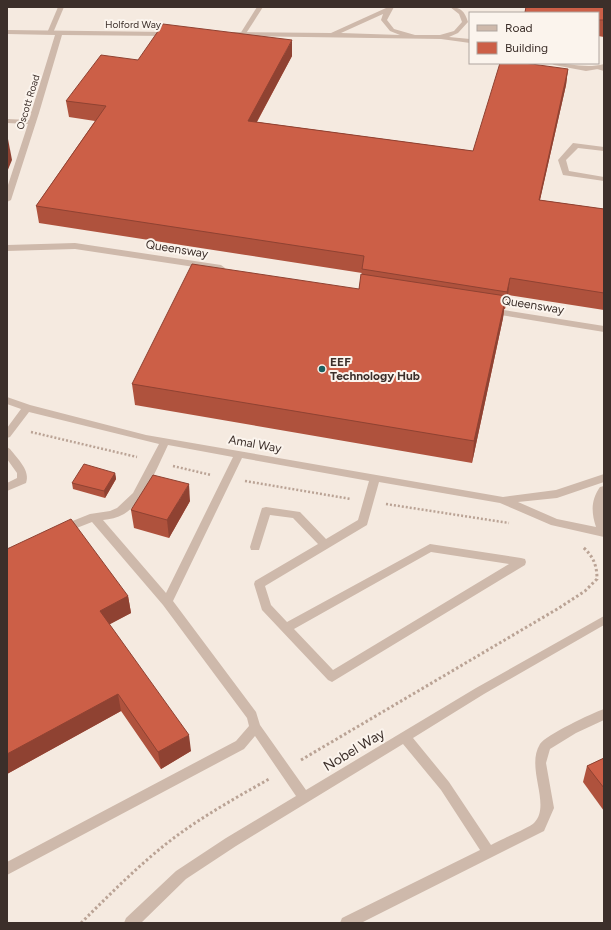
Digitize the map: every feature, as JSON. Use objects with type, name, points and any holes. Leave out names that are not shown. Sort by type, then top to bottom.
[{"type":"street","points":[[50,33],[61,7]]},
{"type":"street","points":[[243,34],[260,7]]},
{"type":"street","points":[[441,37],[456,32],[467,25],[462,13],[453,7]]},
{"type":"street","points":[[332,35],[390,8]]},
{"type":"street","points":[[390,8],[384,20],[392,30],[415,38]]},
{"type":"street","name":"Holford Way","points":[[7,32],[179,34]]},
{"type":"street","name":"Oscott Road","points":[[7,200],[59,33]]},
{"type":"street","points":[[227,34],[332,35],[415,38],[441,37],[469,41]]},
{"type":"street","points":[[558,64],[580,69],[602,68]]},
{"type":"street","points":[[7,121],[32,122]]},
{"type":"street","points":[[604,149],[576,145],[562,160],[566,173],[604,179]]},
{"type":"street","name":"Queensway","points":[[7,248],[75,246],[230,270]]},
{"type":"street","name":"Queensway","points":[[482,310],[604,329]]},
{"type":"street","name":"Amal Way","points":[[7,400],[27,408],[165,442],[502,500],[555,522],[604,533]]},
{"type":"street","points":[[7,435],[27,408]]},
{"type":"street","points":[[58,532],[94,517],[111,515],[121,511],[137,495],[165,442]]},
{"type":"street","points":[[7,451],[22,473],[22,480],[7,488]]},
{"type":"street","points":[[167,602],[239,454]]},
{"type":"street","name":"Amal Way","points":[[502,500],[557,494],[604,478]]},
{"type":"street","points":[[286,628],[430,548],[522,562],[332,677],[266,607],[260,584],[363,522],[375,479]]},
{"type":"street","points":[[604,490],[599,495],[597,513],[604,533]]},
{"type":"street","points":[[255,547],[266,511],[296,515],[326,545]]},
{"type":"street","points":[[94,517],[167,602],[252,716],[255,727],[304,798]]},
{"type":"street","name":"Nobel Way","points":[[131,923],[181,875],[232,842],[405,737],[604,620]]},
{"type":"street","points":[[347,923],[539,827],[548,808],[540,763],[545,746],[572,729],[604,714]]},
{"type":"street","points":[[7,869],[240,745],[255,727]]},
{"type":"street","points":[[405,737],[445,786],[488,852]]},
{"type":"building","points":[[526,7],[604,7],[604,20],[599,20],[599,12],[525,12]]},
{"type":"building","points":[[163,24],[292,40],[248,121],[473,151],[500,64],[531,64],[568,69],[539,200],[604,209],[604,293],[510,278],[507,292],[362,269],[364,256],[36,206],[106,106],[66,101],[101,55],[138,60]]},
{"type":"building","name":"EEF Technology Hub","points":[[192,264],[359,289],[361,274],[506,296],[474,441],[132,384]]},
{"type":"building","points":[[84,464],[115,473],[104,491],[72,483]]},
{"type":"building","points":[[153,475],[189,484],[167,520],[131,510]]},
{"type":"building","points":[[71,519],[128,596],[100,611],[189,735],[158,752],[118,694],[7,754],[7,549]]},
{"type":"building","points":[[604,758],[604,788],[587,766]]},
{"type":"place","name":"EEF Technology Hub","points":[[322,369]]}]
